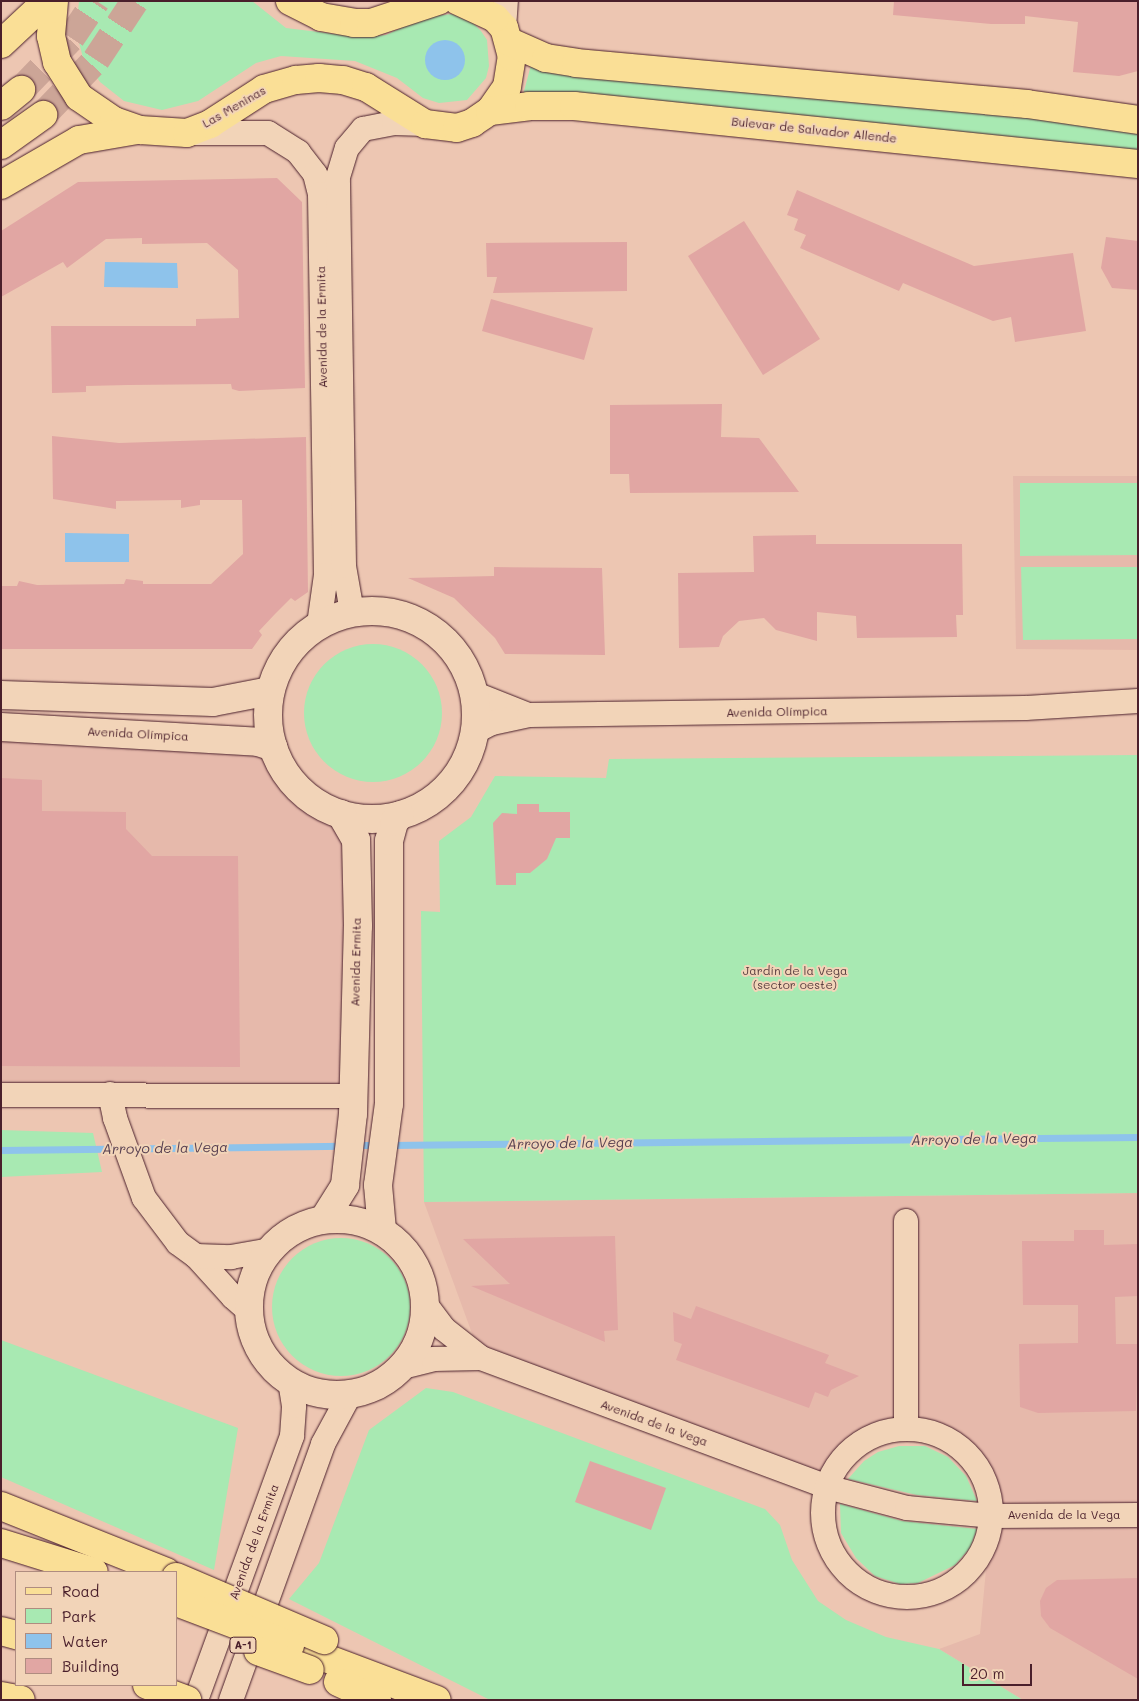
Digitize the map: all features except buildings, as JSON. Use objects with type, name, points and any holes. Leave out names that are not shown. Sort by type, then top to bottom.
[{"type":"main road","points":[[1,44],[47,1]]},
{"type":"main road","name":"Las Meninas","points":[[54,1],[51,36],[65,79],[93,108],[114,121],[140,130],[187,133],[210,124],[264,88],[288,81],[319,78],[344,80],[366,87],[425,124],[457,128],[490,111],[507,87],[511,76],[507,23]]},
{"type":"main road","points":[[290,1],[321,17],[339,22],[371,23],[438,1]]},
{"type":"main road","points":[[458,1],[483,10],[507,23],[546,58],[576,63],[1027,104],[1138,120]]},
{"type":"main road","name":"Bulevar de Salvador Allende","points":[[490,111],[529,106],[574,106],[1138,164]]},
{"type":"main road","points":[[1,145],[43,115]]},
{"type":"main road","points":[[1,185],[79,140],[140,130]]},
{"type":"main road","points":[[1,1506],[164,1571]]},
{"type":"main road","points":[[1,1544],[91,1571]]},
{"type":"main road","points":[[1,1562],[31,1571]]},
{"type":"main road","points":[[178,1578],[316,1655]]},
{"type":"main road","points":[[178,1603],[437,1700]]},
{"type":"main road","name":"A-1","points":[[178,1620],[316,1655],[377,1700]]},
{"type":"main road","points":[[1,1631],[15,1635]]},
{"type":"main road","points":[[150,1686],[187,1700]]},
{"type":"main road","points":[[1,1696],[21,1700]]},
{"type":"street","points":[[321,17],[354,15],[398,1]]},
{"type":"street","name":"Avenida de la Ermita","points":[[352,612],[344,566],[338,177],[347,148],[363,129],[394,123],[425,124]]},
{"type":"street","name":"Avenida de la Ermita","points":[[187,133],[268,132],[298,152],[315,174],[320,194],[326,575],[319,625]]},
{"type":"street","points":[[352,612],[392,612],[430,627],[459,656],[475,694],[476,731],[462,768],[436,798],[400,815],[370,819],[341,814],[310,798],[287,774],[273,747],[268,719],[270,691],[280,665],[300,639],[319,625],[352,612]]},
{"type":"street","points":[[1,695],[213,702],[270,691]]},
{"type":"street","name":"Avenida Olímpica","points":[[475,694],[529,715]]},
{"type":"street","name":"Avenida Olímpica","points":[[476,731],[492,723],[529,715],[1025,708],[1138,701]]},
{"type":"street","name":"Avenida Olímpica","points":[[1025,708],[1084,716],[1138,716]]},
{"type":"street","name":"Avenida Olímpica","points":[[1,727],[258,742],[273,747]]},
{"type":"street","name":"Avenida Ermita","points":[[324,1219],[345,1185],[353,1105],[358,926],[356,840],[341,814]]},
{"type":"street","points":[[382,1230],[378,1185],[389,1104],[389,841],[394,822],[400,815]]},
{"type":"street","points":[[1,1095],[110,1094],[353,1105]]},
{"type":"street","points":[[110,1094],[115,1118],[144,1198],[178,1242],[196,1256],[233,1297],[248,1310]]},
{"type":"street","points":[[344,1218],[382,1230],[400,1244],[414,1262],[423,1282],[426,1305],[420,1338],[402,1367],[381,1383],[350,1394],[329,1395],[290,1381],[273,1368],[260,1351],[252,1331],[248,1310],[250,1288],[257,1268],[269,1250],[293,1229],[324,1219],[344,1218]]},
{"type":"street","points":[[906,1221],[906,1428]]},
{"type":"street","points":[[196,1256],[231,1256],[269,1250]]},
{"type":"street","name":"Avenida de la Vega","points":[[426,1305],[444,1329],[481,1358],[826,1487],[907,1508],[991,1516],[1138,1515]]},
{"type":"street","name":"Avenida de la Vega","points":[[402,1367],[433,1359],[481,1358]]},
{"type":"street","name":"Avenida de la Ermita","points":[[196,1700],[292,1436],[294,1406],[290,1381]]},
{"type":"street","points":[[231,1700],[323,1444],[350,1394]]},
{"type":"street","name":"Avenida de la Vega","points":[[906,1428],[933,1433],[966,1452],[980,1471],[989,1493],[991,1516],[988,1536],[978,1558],[965,1574],[946,1588],[926,1594],[904,1596],[884,1593],[864,1585],[846,1571],[833,1553],[823,1511],[826,1487],[842,1458],[861,1442],[884,1432],[906,1428]]},
{"type":"shaded area","points":[[1013,476],[1138,476],[1138,650],[1016,649]]},
{"type":"shaded area","points":[[1,727],[273,747],[287,774],[310,798],[341,814],[353,1096],[1,1095]]},
{"type":"shaded area","points":[[1138,1193],[1138,1700],[1023,1700],[939,1649],[980,1634],[991,1516],[989,1493],[980,1471],[965,1452],[946,1439],[927,1431],[906,1428],[884,1432],[861,1442],[842,1458],[827,1487],[481,1358],[424,1202]]},
{"type":"green space","points":[[79,1],[252,1],[286,28],[360,37],[386,35],[424,17],[452,14],[473,23],[481,31],[487,40],[489,66],[486,78],[467,100],[439,103],[423,98],[397,78],[355,61],[281,56],[256,63],[198,101],[162,110],[124,101],[100,82],[83,58],[76,32]]},
{"type":"green space","points":[[531,65],[1138,127],[1138,151],[523,95]]},
{"type":"green space","points":[[1020,483],[1138,483],[1138,555],[1020,556]]},
{"type":"green space","points":[[1021,567],[1138,567],[1138,639],[1023,640]]},
{"type":"green space","points":[[373,644],[399,649],[422,664],[437,687],[442,713],[437,739],[422,762],[399,777],[373,782],[347,777],[324,762],[309,739],[304,713],[309,687],[324,664],[347,649]]},
{"type":"green space","name":"Jardín de la Vega (sector oeste)","points":[[1138,755],[1138,1193],[424,1202],[421,911],[440,912],[439,841],[471,817],[495,776],[606,778],[609,759]]},
{"type":"green space","points":[[1,1130],[93,1133],[102,1172],[1,1177]]},
{"type":"green space","points":[[341,1238],[367,1243],[390,1258],[405,1281],[410,1307],[405,1333],[390,1356],[367,1371],[341,1376],[315,1371],[292,1356],[277,1333],[272,1307],[277,1281],[292,1258],[315,1243]]},
{"type":"green space","points":[[1,1340],[238,1428],[214,1570],[1,1477]]},
{"type":"green space","points":[[426,1388],[453,1392],[765,1509],[780,1525],[792,1560],[818,1601],[846,1620],[886,1637],[939,1649],[1023,1700],[490,1700],[289,1599],[319,1563],[369,1430]]},
{"type":"green space","points":[[899,1446],[925,1446],[948,1457],[966,1476],[977,1501],[917,1495],[848,1479],[864,1461],[878,1452]]},
{"type":"green space","points":[[840,1504],[902,1521],[977,1529],[970,1548],[955,1565],[918,1583],[900,1584],[875,1576],[856,1558],[841,1533]]},
{"type":"water","points":[[445,40],[459,46],[465,60],[459,74],[445,80],[431,74],[425,60],[431,46]]},
{"type":"water","points":[[105,262],[177,263],[178,288],[104,287]]},
{"type":"water","points":[[65,533],[129,534],[129,562],[65,562]]},
{"type":"waterway","name":"Arroyo de la Vega","points":[[389,1145],[1138,1137]]},
{"type":"waterway","name":"Arroyo de la Vega","points":[[354,1145],[378,1145]]},
{"type":"waterway","name":"Arroyo de la Vega","points":[[1,1150],[343,1146]]},
{"type":"tunnel","points":[[21,90],[71,38],[96,1]]},
{"type":"tunnel","points":[[43,115],[96,60],[135,1]]}]
